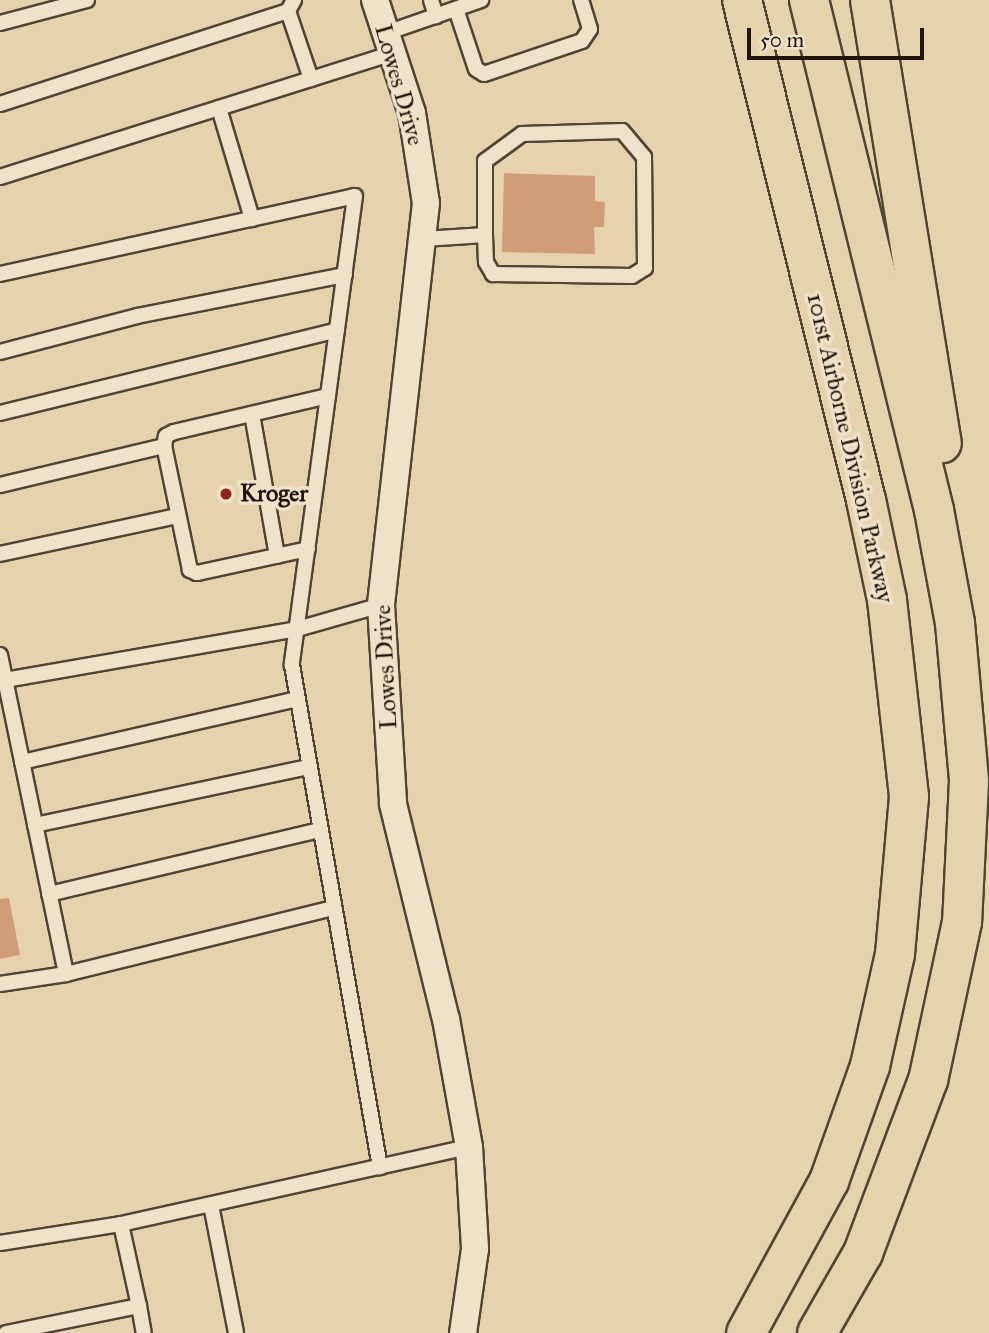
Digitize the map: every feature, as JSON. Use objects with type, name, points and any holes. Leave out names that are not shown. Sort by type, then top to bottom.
[{"type":"highway","points":[[720,0],[837,389]]},
{"type":"highway","name":"101st Airborne Division Parkway","points":[[743,0],[887,600],[909,797],[906,877],[870,1066],[829,1181],[746,1333]]},
{"type":"highway","points":[[808,0],[915,431],[955,623]]},
{"type":"highway","points":[[817,1333],[863,1253],[900,1164],[946,1004],[969,861],[969,781],[955,623],[946,472],[870,0]]},
{"type":"street","name":"Lowes Drive","points":[[375,0],[412,113],[426,203],[381,605],[393,804],[446,1019],[469,1147],[475,1249],[463,1333]]},
{"type":"lane","points":[[0,23],[87,0]]},
{"type":"lane","points":[[430,0],[436,16]]},
{"type":"lane","points":[[0,177],[311,79],[389,43],[436,16],[481,0]]},
{"type":"lane","points":[[456,9],[476,69],[484,74],[582,41],[590,29],[581,0]]},
{"type":"lane","points":[[0,104],[291,6],[311,79]]},
{"type":"lane","points":[[219,108],[251,219]]},
{"type":"lane","points":[[622,131],[644,157],[645,268],[632,276],[493,274],[486,262],[485,235],[485,161],[522,134],[622,131]]},
{"type":"lane","points":[[0,274],[355,196],[292,665],[332,908],[380,1167]]},
{"type":"lane","points":[[424,239],[485,235]]},
{"type":"lane","points":[[0,352],[137,316],[345,275]]},
{"type":"lane","points":[[0,413],[337,330]]},
{"type":"lane","points":[[308,549],[197,573],[190,570],[164,446],[166,436],[174,432],[328,396]]},
{"type":"lane","points":[[252,414],[276,556]]},
{"type":"lane","points":[[0,485],[164,446]]},
{"type":"lane","points":[[0,554],[178,516]]},
{"type":"lane","points":[[5,680],[297,629],[381,605]]},
{"type":"lane","points":[[0,655],[65,974]]},
{"type":"lane","points":[[22,762],[298,699]]},
{"type":"lane","points":[[35,825],[309,767]]},
{"type":"lane","points":[[49,894],[319,830]]},
{"type":"lane","points":[[0,984],[65,974],[332,908]]},
{"type":"lane","points":[[0,1243],[121,1224],[469,1147]]},
{"type":"lane","points":[[211,1205],[236,1333]]},
{"type":"lane","points":[[121,1224],[144,1333]]},
{"type":"lane","points":[[6,1333],[139,1306]]},
{"type":"building","points":[[504,173],[595,176],[595,201],[605,202],[604,227],[594,227],[595,254],[502,252]]},
{"type":"building","points":[[9,898],[20,955],[0,959],[0,899]]},
{"type":"place","name":"Kroger","points":[[226,494]]}]
